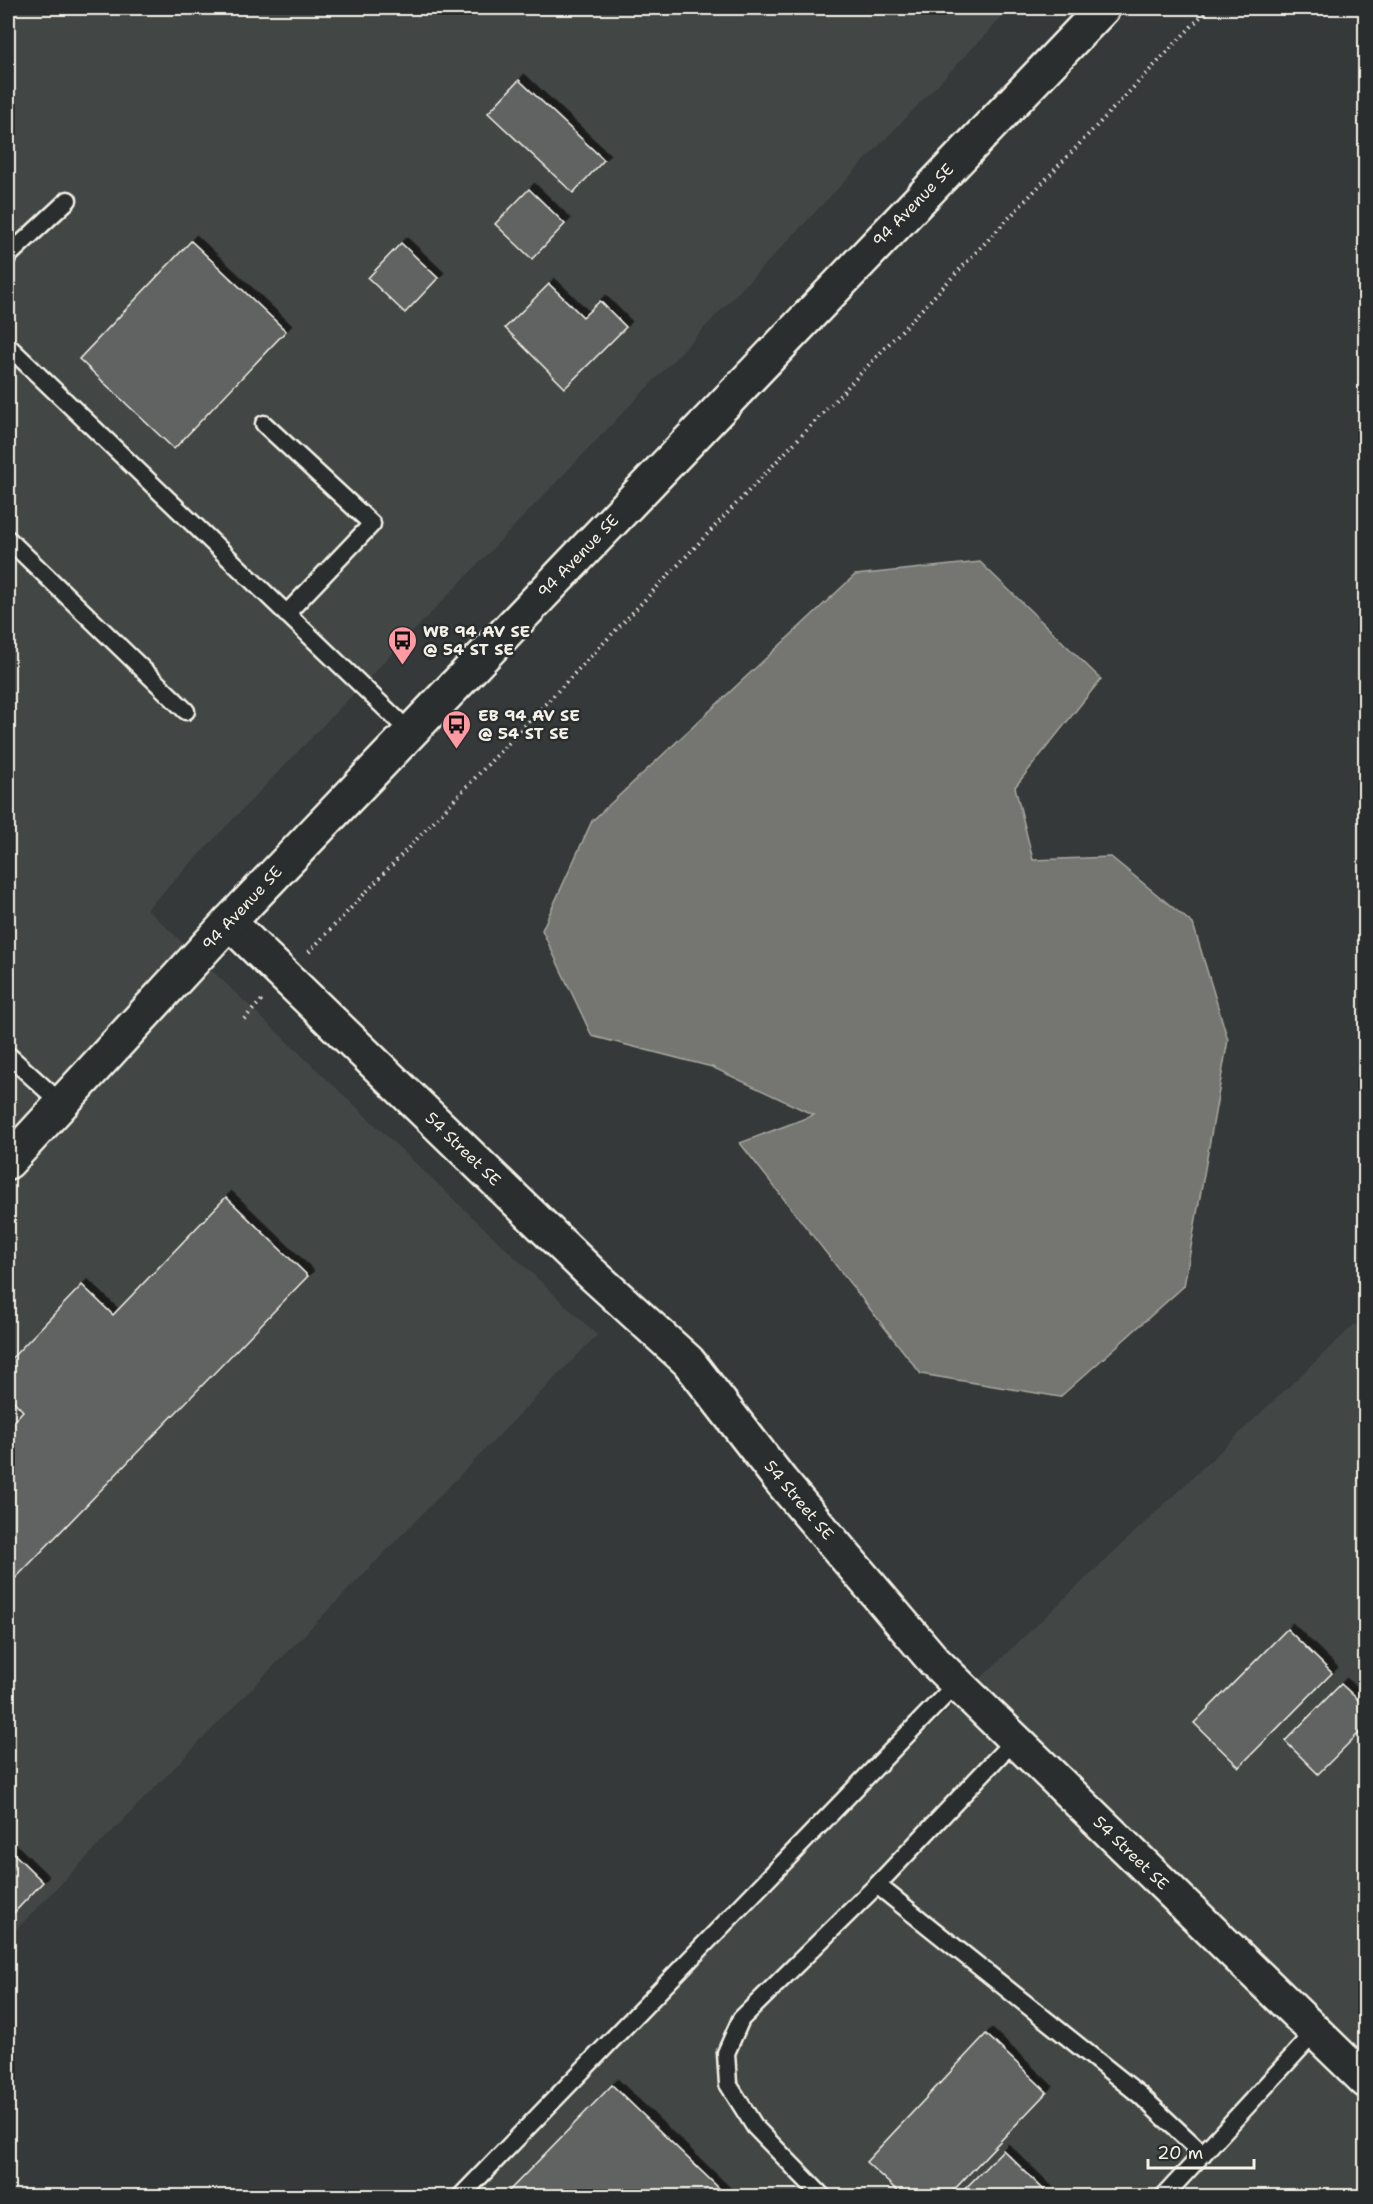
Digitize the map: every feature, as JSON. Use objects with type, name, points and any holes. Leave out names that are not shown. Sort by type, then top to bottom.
[{"type":"street","name":"94 Avenue SE","points":[[8,1162],[229,922],[1103,8]]},
{"type":"street","name":"54 Street SE","points":[[229,922],[590,1272],[688,1361],[782,1481],[934,1661],[1365,2081]]},
{"type":"lane","points":[[8,256],[68,200]]},
{"type":"lane","points":[[8,346],[410,732]]},
{"type":"lane","points":[[264,424],[372,524],[286,614]]},
{"type":"lane","points":[[8,539],[186,711]]},
{"type":"lane","points":[[8,1055],[62,1104]]},
{"type":"lane","points":[[461,2196],[957,1683]]},
{"type":"lane","points":[[822,2196],[755,2127],[728,2084],[726,2053],[741,2019],[877,1885],[1015,1739]]},
{"type":"lane","points":[[877,1885],[1140,2096],[1203,2154]]},
{"type":"lane","points":[[1164,2196],[1315,2032]]},
{"type":"path","points":[[244,1019],[1209,8]]},
{"type":"shaded area","points":[[8,8],[1011,8],[147,909],[597,1335],[8,1938]]},
{"type":"shaded area","points":[[980,562],[1101,679],[1015,787],[1033,860],[1111,857],[1193,924],[1228,1040],[1184,1286],[1060,1397],[921,1374],[740,1143],[814,1115],[712,1067],[592,1036],[542,930],[592,821],[855,575]]},
{"type":"shaded area","points":[[1355,1324],[1365,1334],[1365,2196],[447,2196],[1008,1652]]},
{"type":"building","points":[[519,80],[604,160],[573,193],[488,113]]},
{"type":"building","points":[[529,189],[565,224],[532,259],[495,224]]},
{"type":"building","points":[[191,241],[286,331],[174,449],[79,359]]},
{"type":"building","points":[[401,243],[438,278],[405,313],[368,278]]},
{"type":"building","points":[[549,284],[583,317],[600,301],[626,327],[565,388],[505,328]]},
{"type":"building","points":[[226,1197],[308,1276],[8,1586],[8,1427],[23,1411],[8,1395],[8,1362],[82,1285],[113,1315]]},
{"type":"building","points":[[1287,1629],[1332,1673],[1239,1767],[1194,1723]]},
{"type":"building","points":[[1341,1684],[1366,1707],[1366,1726],[1318,1774],[1285,1741]]},
{"type":"building","points":[[8,1848],[43,1882],[8,1919]]},
{"type":"building","points":[[986,2034],[1047,2092],[948,2196],[903,2196],[866,2162]]},
{"type":"building","points":[[612,2085],[727,2196],[504,2196]]},
{"type":"building","points":[[1003,2150],[1048,2194],[1046,2196],[958,2196]]},
{"type":"place","name":"WB 94 AV SE @ 54 ST SE","points":[[402,666]]},
{"type":"place","name":"EB 94 AV SE @ 54 ST SE","points":[[457,750]]}]
